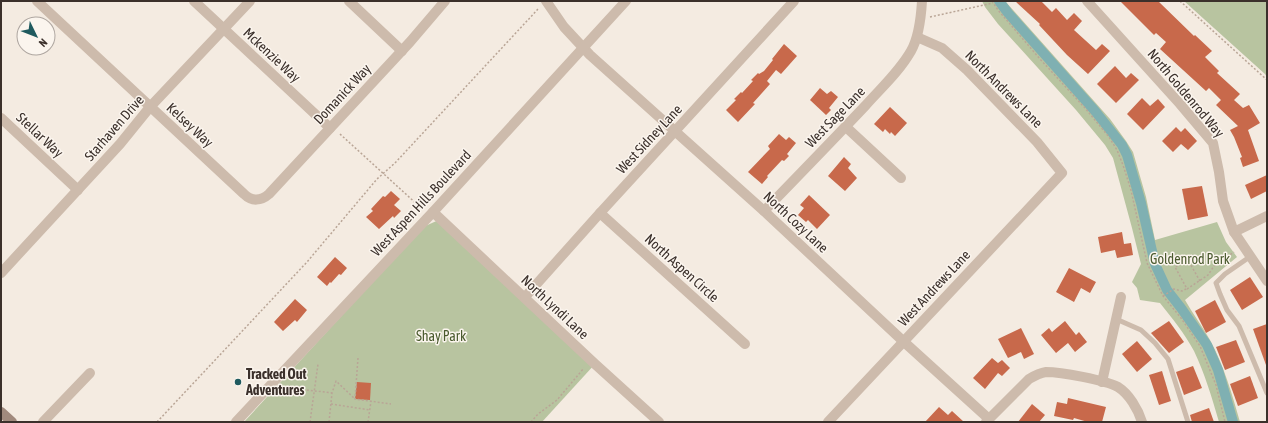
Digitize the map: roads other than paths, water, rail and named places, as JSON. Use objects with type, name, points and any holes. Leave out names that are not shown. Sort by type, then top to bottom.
[{"type":"street","name":"Kelsey Way","points":[[37,1],[247,197],[255,200]]},
{"type":"street","name":"Mckenzie Way","points":[[194,1],[330,128]]},
{"type":"street","name":"Starhaven Drive","points":[[1,273],[120,144],[150,107],[250,1]]},
{"type":"street","points":[[349,1],[402,51]]},
{"type":"street","name":"Domanick Way","points":[[255,200],[263,198],[269,194],[402,51],[445,1]]},
{"type":"street","name":"West Aspen Hills Boulevard","points":[[236,422],[433,212],[626,1]]},
{"type":"street","name":"West Sidney Lane","points":[[525,297],[794,1]]},
{"type":"street","name":"West Sage Lane","points":[[764,211],[846,127],[885,85],[902,64],[911,51],[917,37],[922,1]]},
{"type":"street","name":"North Goldenrod Way","points":[[1087,1],[1213,143],[1223,201],[1234,232],[1267,281]]},
{"type":"street","name":"North Cozy Lane","points":[[544,3],[583,48],[764,211],[987,420]]},
{"type":"street","name":"North Andrews Lane","points":[[917,37],[942,48],[967,70],[1037,142],[1062,173]]},
{"type":"street","name":"Stellar Way","points":[[1,118],[78,190]]},
{"type":"street","points":[[846,127],[900,178]]},
{"type":"street","name":"West Andrews Lane","points":[[828,422],[1062,173]]},
{"type":"street","name":"North Lyndi Lane","points":[[433,212],[659,422]]},
{"type":"street","name":"North Aspen Circle","points":[[600,213],[745,344]]},
{"type":"street","points":[[1234,232],[1267,216]]},
{"type":"street","points":[[1102,382],[1121,297]]},
{"type":"street","points":[[987,420],[1029,379],[1040,373],[1046,372],[1075,376],[1117,387],[1127,394],[1140,415],[1142,422]]},
{"type":"street","points":[[44,422],[90,373]]},
{"type":"street","points":[[1,412],[12,422]]},
{"type":"lane","points":[[1251,256],[1216,283],[1227,310],[1239,326],[1267,393]]},
{"type":"lane","points":[[1116,319],[1141,330],[1155,343],[1168,359],[1188,422]]},
{"type":"waterway","points":[[999,1],[1095,111],[1122,145],[1127,155],[1141,203],[1155,264],[1167,290],[1207,345],[1218,370],[1233,422]]},
{"type":"place","name":"Tracked Out Adventures","points":[[238,382]]},
{"type":"park label","name":"Goldenrod Park","points":[[1190,259]]},
{"type":"park label","name":"Shay Park","points":[[441,336]]}]
